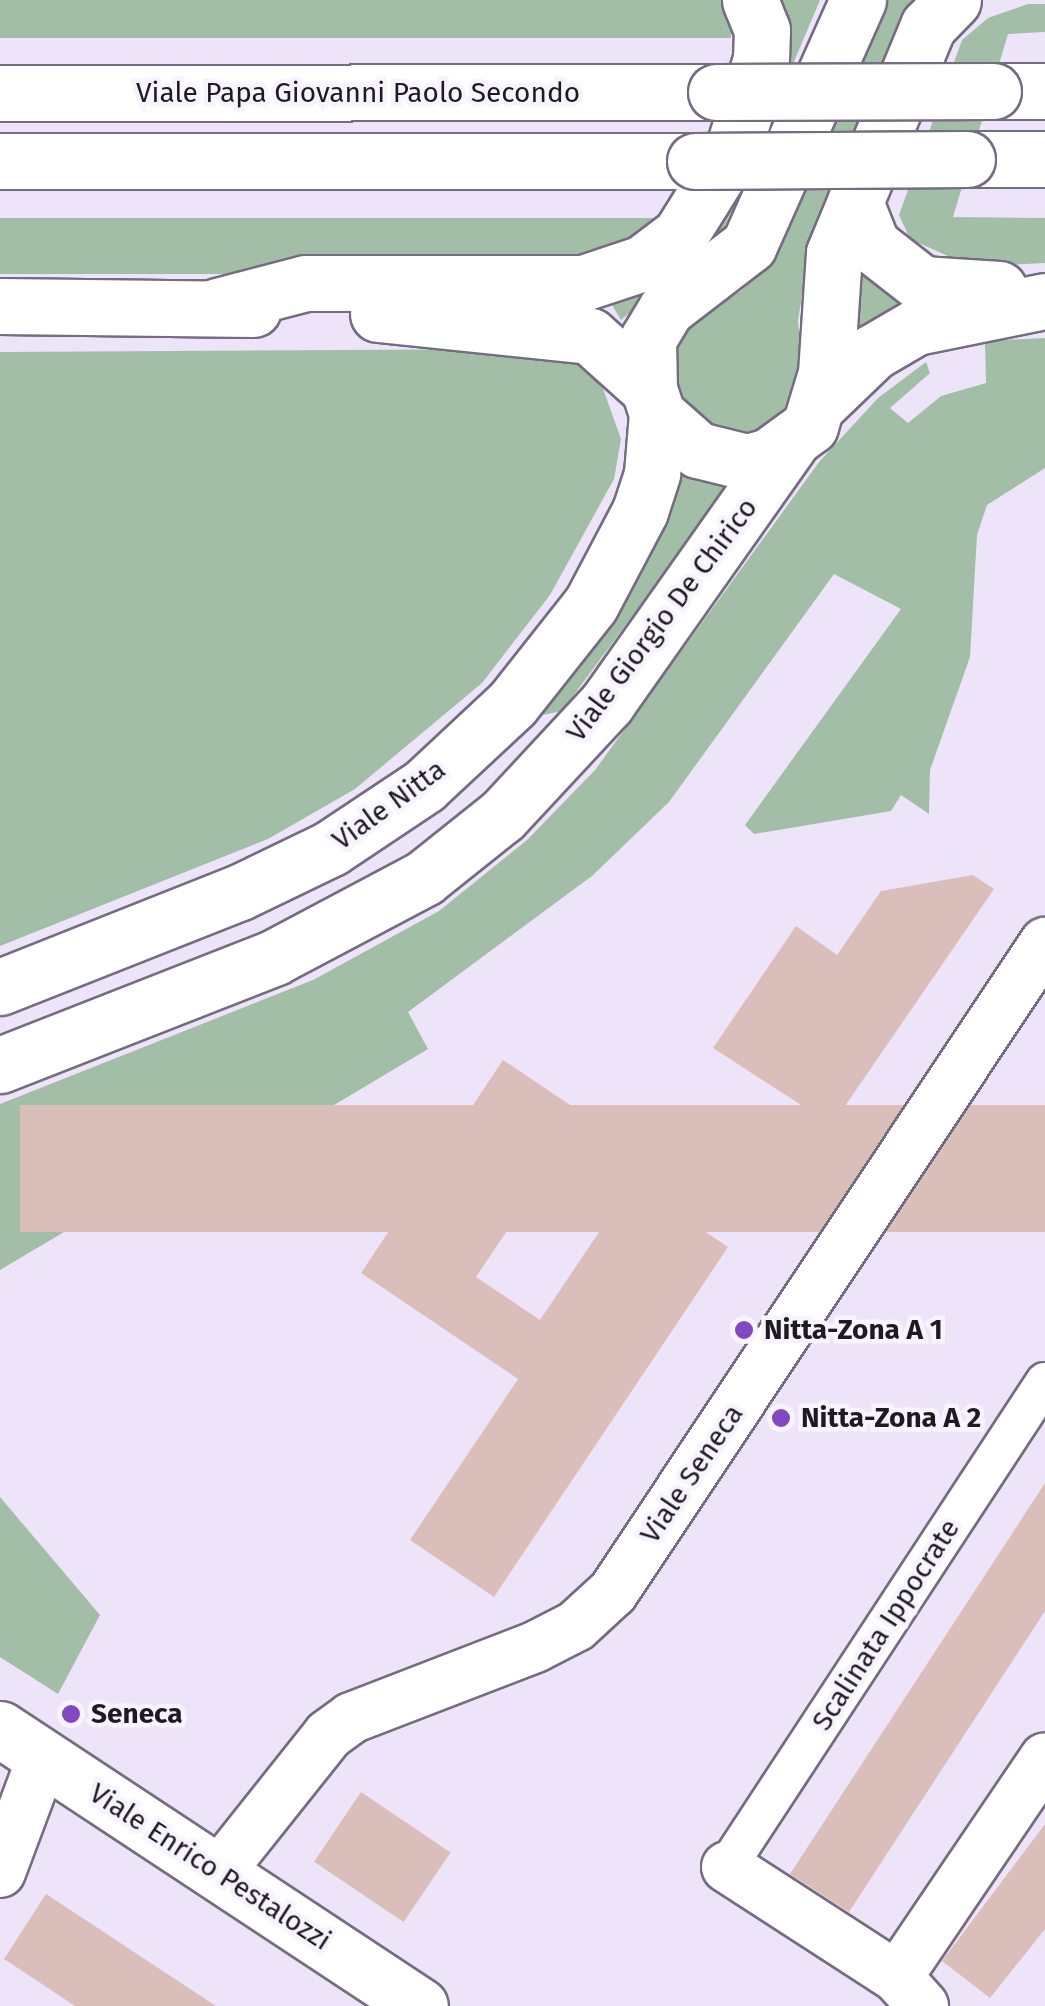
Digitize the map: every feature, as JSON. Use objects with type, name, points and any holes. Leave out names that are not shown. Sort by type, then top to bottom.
[{"type":"main road","points":[[217,306],[306,283],[583,283],[643,263],[680,235],[733,150],[761,59],[762,30],[750,0]]},
{"type":"main road","name":"Viale Nitta","points":[[0,986],[238,894],[331,848],[424,786],[512,704],[591,604],[640,511],[652,472],[653,402],[648,339],[666,309],[749,245],[858,0]]},
{"type":"main road","points":[[805,424],[834,252],[928,26],[953,0]]},
{"type":"main road","name":"Viale Papa Giovanni Paolo Secondo","points":[[0,93],[1019,91]]},
{"type":"main road","points":[[0,161],[1045,159]]},
{"type":"main road","points":[[854,202],[872,245],[922,284],[1045,291]]},
{"type":"main road","points":[[0,306],[217,306],[402,314],[590,336],[698,450],[747,462],[805,424],[874,352],[916,327],[1045,300]]},
{"type":"main road","name":"Viale Giorgio De Chirico","points":[[0,1065],[276,957],[424,878],[504,815],[607,703],[805,424]]},
{"type":"main road","name":"Viale Enrico Pestalozzi","points":[[21,1743],[220,1871],[393,1999]]},
{"type":"street","name":"Viale Seneca","points":[[220,1871],[328,1735],[351,1718],[535,1648],[576,1626],[613,1592],[1045,942]]},
{"type":"street","name":"Scalinata Ippocrate","points":[[727,1868],[1045,1382]]},
{"type":"street","points":[[0,1872],[21,1743]]},
{"type":"street","points":[[727,1868],[910,1991],[1045,1758]]},
{"type":"green space","points":[[0,0],[731,0],[731,38],[0,38]]},
{"type":"green space","points":[[767,0],[820,0],[721,235],[621,320],[609,300],[650,275]]},
{"type":"green space","points":[[884,0],[918,0],[811,235],[798,321],[802,363],[785,414],[753,431],[718,433],[680,399],[675,348],[701,313],[741,291],[761,270]]},
{"type":"green space","points":[[1028,4],[1045,4],[1045,32],[1008,34],[953,217],[1045,218],[1045,263],[952,268],[950,257],[910,239],[899,215],[962,40],[988,18]]},
{"type":"green space","points":[[0,218],[674,218],[570,274],[0,274]]},
{"type":"green space","points":[[862,264],[917,303],[850,342],[853,301]]},
{"type":"green space","points":[[1045,338],[1045,468],[987,505],[977,535],[970,657],[930,770],[929,814],[901,795],[891,811],[754,834],[745,825],[901,609],[834,574],[669,802],[592,876],[408,1012],[428,1049],[324,1111],[199,1152],[0,1270],[0,1104],[313,980],[439,911],[527,840],[595,770],[819,462],[878,398],[926,362],[930,373],[890,408],[908,423],[941,396],[986,383],[985,341]]},
{"type":"green space","points":[[511,349],[554,353],[581,364],[601,383],[621,439],[614,479],[550,595],[482,683],[355,789],[268,839],[0,946],[0,352]]},
{"type":"green space","points":[[672,469],[729,485],[562,711],[538,716],[535,706]]},
{"type":"green space","points":[[0,1497],[100,1615],[58,1694],[0,1657]]},
{"type":"building","points":[[973,875],[994,889],[832,1125],[713,1048],[796,926],[837,955],[881,891]]},
{"type":"building","points":[[503,1060],[585,1115],[476,1277],[540,1320],[632,1183],[728,1247],[494,1597],[410,1540],[518,1379],[361,1273]]},
{"type":"building","points":[[20,1105],[1045,1105],[1045,1232],[20,1232]]},
{"type":"building","points":[[1045,1483],[1045,1611],[849,1912],[790,1874]]},
{"type":"building","points":[[361,1792],[451,1852],[404,1922],[314,1862]]},
{"type":"building","points":[[1045,1824],[1045,1929],[990,1998],[942,1961]]},
{"type":"building","points":[[46,1894],[216,2006],[75,2006],[4,1959]]},
{"type":"place","name":"Nitta-Zona A 1","points":[[744,1330]]},
{"type":"place","name":"Nitta-Zona A 2","points":[[781,1418]]},
{"type":"place","name":"Seneca","points":[[71,1714]]}]
